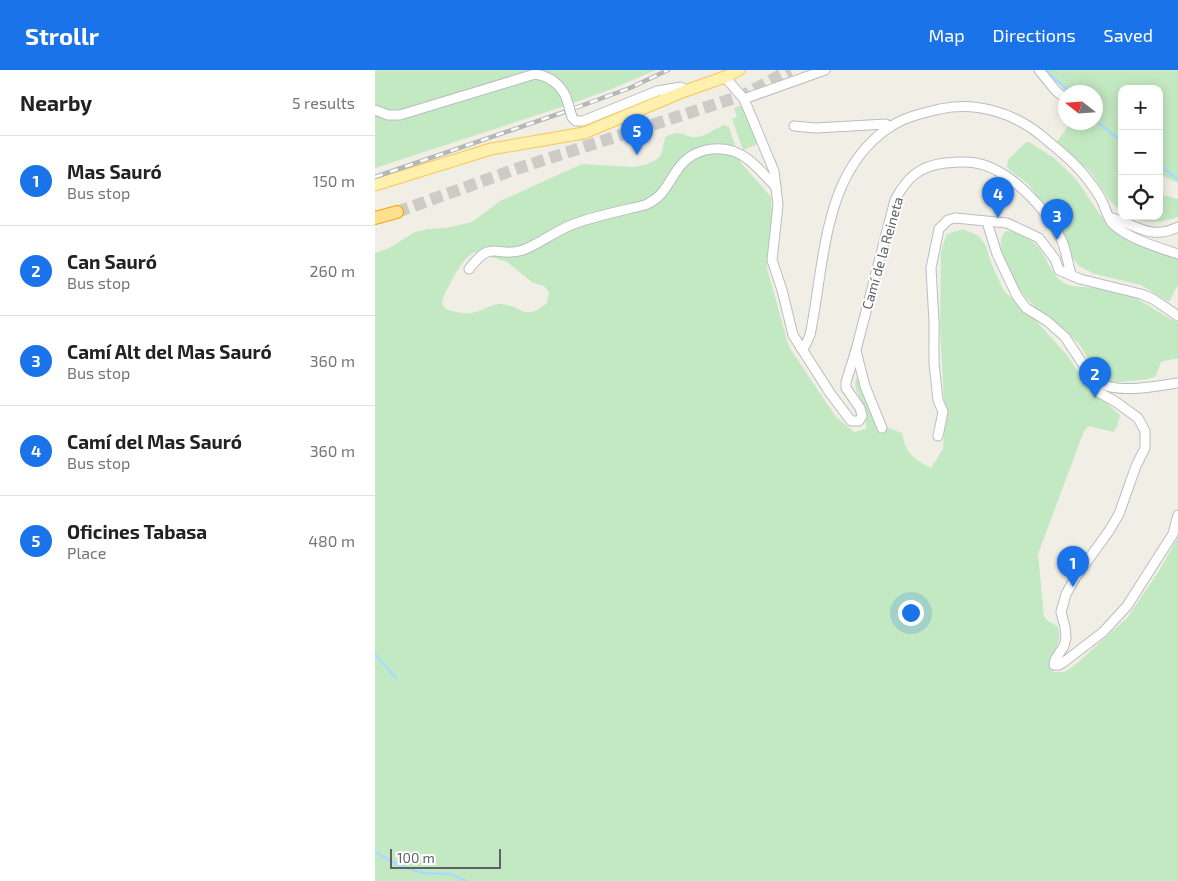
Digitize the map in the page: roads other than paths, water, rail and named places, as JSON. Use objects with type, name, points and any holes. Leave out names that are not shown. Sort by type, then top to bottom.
[{"type":"highway","points":[[375,218],[397,212]]},
{"type":"main road","points":[[375,185],[491,149],[584,133],[685,90],[725,77],[739,70]]},
{"type":"street","points":[[744,99],[825,70]]},
{"type":"street","points":[[1039,70],[1058,93]]},
{"type":"street","points":[[375,110],[387,115],[399,115],[535,74],[556,83],[566,97],[572,116],[576,121],[583,121],[657,91],[681,87],[685,90]]},
{"type":"street","points":[[725,77],[744,99],[774,171],[778,205],[772,260],[782,290],[790,324],[801,348],[847,417],[855,422],[861,418],[862,412],[849,392],[846,382],[856,350]]},
{"type":"street","points":[[801,348],[805,346],[810,336],[829,227],[848,171],[856,160],[890,127],[915,116],[953,107],[978,108],[1008,116],[1033,129],[1078,167],[1097,193],[1112,223],[1140,240],[1178,254]]},
{"type":"street","points":[[793,126],[816,128],[886,124],[890,127]]},
{"type":"street","points":[[469,269],[476,260],[489,251],[520,251],[572,225],[653,202],[665,192],[681,164],[703,150],[720,149],[739,153],[749,159],[776,187]]},
{"type":"street","name":"Camí de la Reineta","points":[[882,428],[865,386],[856,350],[895,200],[912,176],[933,164],[962,161],[983,164],[997,171],[1026,192],[1041,208],[1060,238],[1071,275]]},
{"type":"street","points":[[1109,217],[1155,233],[1165,233],[1178,227]]},
{"type":"street","points":[[938,436],[943,412],[938,400],[934,363],[935,322],[931,268],[939,229],[948,220],[963,218],[1007,223],[1039,238],[1055,259],[1059,270],[1080,279],[1141,294],[1178,316]]},
{"type":"street","points":[[987,222],[997,254],[1017,296],[1026,308],[1047,321],[1065,337],[1090,375],[1094,387],[1138,418],[1145,431],[1145,448],[1136,466],[1115,523],[1071,585],[1061,612],[1066,638],[1064,646],[1055,660],[1055,665],[1064,662],[1103,632],[1124,611],[1173,534],[1178,515]]},
{"type":"street","points":[[1090,375],[1104,385],[1112,387],[1149,387],[1178,384]]},
{"type":"waterway","points":[[1046,70],[1062,85]]},
{"type":"waterway","points":[[1103,126],[1118,139]]},
{"type":"waterway","points":[[1163,168],[1178,179]]},
{"type":"waterway","points":[[375,654],[396,678]]},
{"type":"waterway","points":[[375,852],[396,864],[423,873],[450,874],[466,881]]},
{"type":"tunnel","points":[[397,212],[516,169],[744,95],[790,70]]},
{"type":"railway","points":[[575,108],[630,88],[668,70]]},
{"type":"railway","points":[[375,177],[567,111]]},
{"type":"place","name":"Oficines Tabasa","points":[[637,155]]},
{"type":"place","name":"Camí del Mas Sauró","points":[[998,218]]},
{"type":"place","name":"Camí Alt del Mas Sauró","points":[[1057,240]]},
{"type":"place","name":"Can Sauró","points":[[1095,398]]},
{"type":"place","name":"Mas Sauró","points":[[1073,587]]}]
